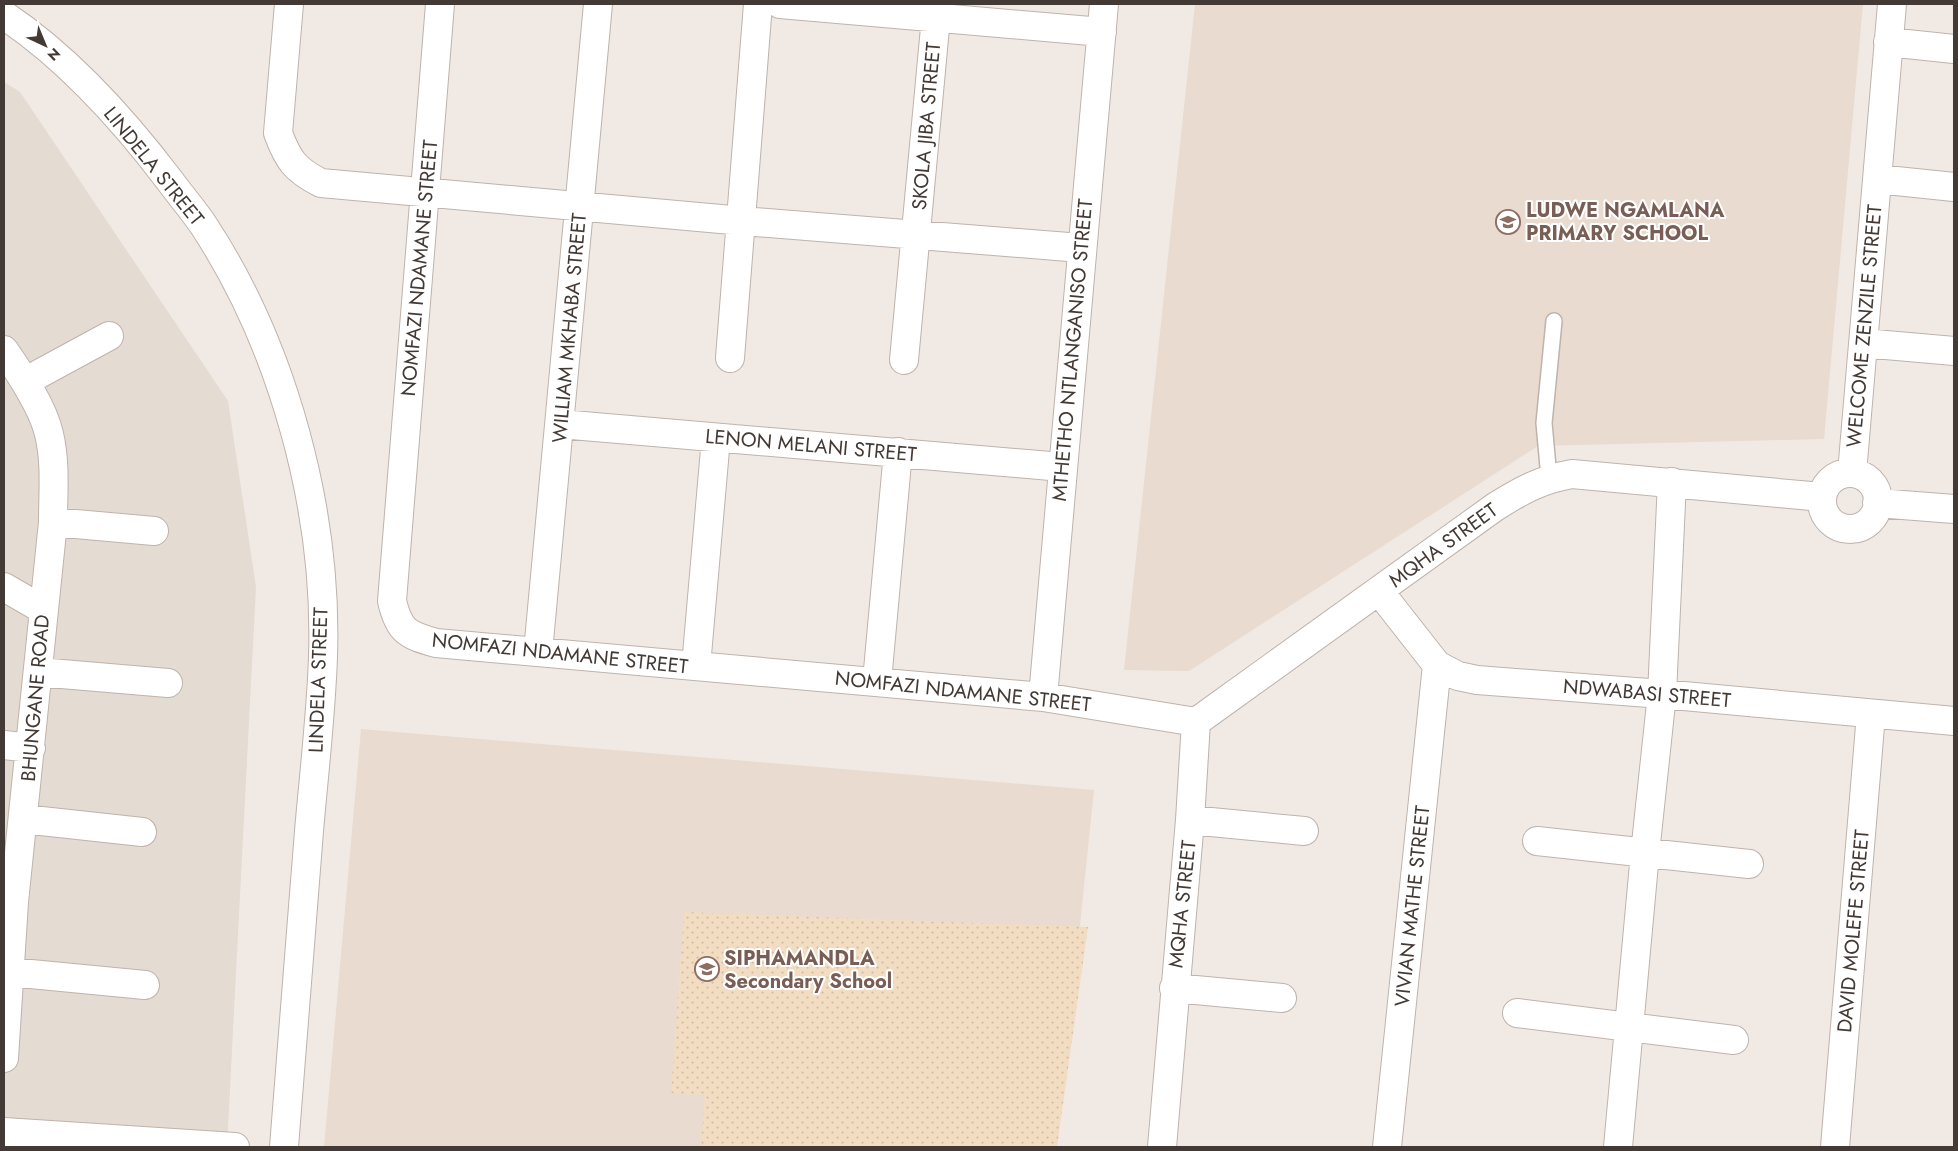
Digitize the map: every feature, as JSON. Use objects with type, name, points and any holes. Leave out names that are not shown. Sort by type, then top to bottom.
[{"type":"street","points":[[289,4],[278,133],[284,151],[294,166],[321,183],[743,221],[1081,248]]},
{"type":"street","name":"NOMFAZI NDAMANE STREET","points":[[440,4],[392,601],[396,616],[403,629],[410,635],[436,643],[1043,697],[1196,722]]},
{"type":"street","name":"WILLIAM MKHABA STREET","points":[[538,652],[598,4]]},
{"type":"street","points":[[730,358],[743,221],[758,4]]},
{"type":"street","points":[[780,4],[1102,32]]},
{"type":"street","name":"MTHETHO NTLANGANISO STREET","points":[[1043,697],[1081,248],[1104,4]]},
{"type":"street","name":"WELCOME ZENZILE STREET","points":[[1852,473],[1892,4]]},
{"type":"street","name":"LINDELA STREET","points":[[4,15],[30,33],[83,82],[147,151],[204,226],[252,312],[283,390],[306,472],[320,560],[323,656],[284,1147]]},
{"type":"street","name":"SKOLA JIBA STREET","points":[[904,360],[936,17]]},
{"type":"street","points":[[1888,42],[1954,49]]},
{"type":"street","name":"WELCOME ZENZILE STREET","points":[[1877,179],[1954,187]]},
{"type":"street","points":[[26,381],[109,336]]},
{"type":"street","points":[[1863,343],[1954,351]]},
{"type":"street","name":"BHUNGANE ROAD","points":[[4,350],[26,381],[49,432],[54,461],[53,522],[42,609],[31,748],[23,819],[9,901],[10,972],[4,1058]]},
{"type":"street","name":"LENON MELANI STREET","points":[[560,424],[898,452],[1062,468]]},
{"type":"street","points":[[696,666],[716,438]]},
{"type":"street","points":[[877,681],[898,452]]},
{"type":"street","points":[[1852,473],[1866,478],[1871,483],[1877,496],[1877,503],[1868,522],[1861,526],[1847,529],[1833,523],[1828,518],[1824,512],[1822,498],[1829,482],[1835,476],[1852,473]]},
{"type":"street","name":"MQHA STREET","points":[[1162,1147],[1174,988],[1190,820],[1196,722],[1495,507],[1525,488],[1549,478],[1572,474],[1672,482],[1822,498]]},
{"type":"street","points":[[1618,1147],[1645,852],[1662,694],[1672,482]]},
{"type":"street","points":[[1877,503],[1954,510]]},
{"type":"street","points":[[53,522],[154,531]]},
{"type":"street","points":[[4,587],[42,609]]},
{"type":"street","name":"NDWABASI STREET","points":[[1380,591],[1438,665],[1458,676],[1477,680],[1662,694],[1954,721]]},
{"type":"street","name":"VIVIAN MATHE STREET","points":[[1387,1147],[1438,665]]},
{"type":"street","points":[[38,672],[168,683]]},
{"type":"street","name":"DAVID MOLEFE STREET","points":[[1835,1147],[1871,714]]},
{"type":"street","points":[[4,745],[31,748]]},
{"type":"street","points":[[23,819],[142,832]]},
{"type":"street","name":"MQHA STREET","points":[[1190,820],[1304,831]]},
{"type":"street","points":[[1537,841],[1750,864]]},
{"type":"street","points":[[10,972],[145,985]]},
{"type":"street","name":"MQHA STREET","points":[[1174,988],[1282,998]]},
{"type":"street","points":[[1517,1013],[1734,1040]]},
{"type":"street","points":[[4,1132],[235,1147]]},
{"type":"lane","points":[[1549,478],[1544,422],[1554,321]]},
{"type":"shaded area","name":"LUDWE NGAMLANA PRIMARY SCHOOL","points":[[1195,4],[1863,4],[1824,439],[1538,446],[1189,671],[1124,670]]},
{"type":"shaded area","points":[[4,82],[20,92],[228,401],[256,587],[227,1147],[4,1147]]},
{"type":"shaded area","name":"SIPHAMANDLA Secondary School","points":[[361,729],[1094,790],[1057,1147],[324,1147]]},
{"type":"sand","points":[[684,912],[1088,927],[1057,1147],[701,1147],[705,1095],[671,1093]]},
{"type":"place","name":"LUDWE NGAMLANA PRIMARY SCHOOL","points":[[1508,222]]},
{"type":"place","name":"SIPHAMANDLA Secondary School","points":[[707,969]]}]
